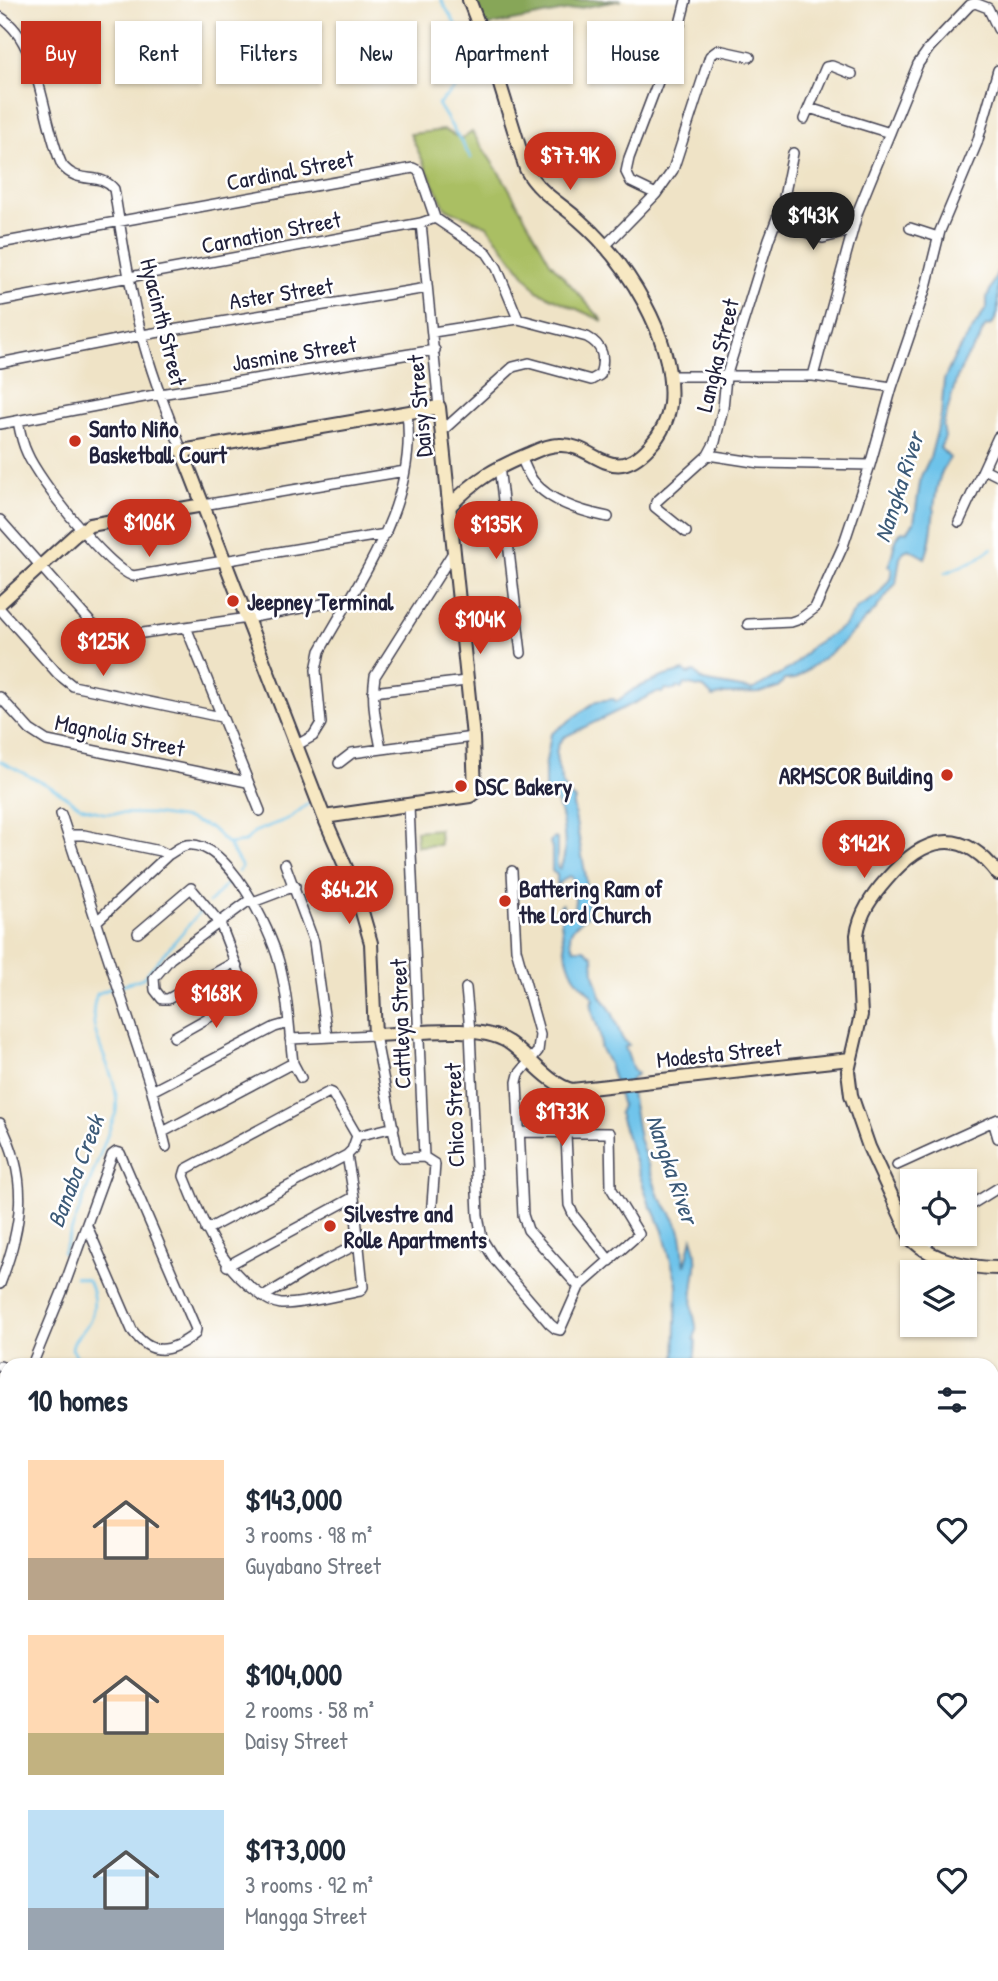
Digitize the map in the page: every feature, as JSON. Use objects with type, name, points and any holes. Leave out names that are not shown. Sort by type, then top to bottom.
[{"type":"main road","points":[[450,506],[474,482],[499,466],[558,444],[568,445],[612,464],[621,465],[634,460],[652,444],[667,418],[670,376],[666,352],[648,311],[606,246],[531,180],[493,62],[469,0]]},
{"type":"main road","points":[[182,451],[439,408]]},
{"type":"main road","name":"Daisy Street","points":[[410,806],[475,793],[473,737],[450,506],[448,426],[439,408]]},
{"type":"main road","name":"Hyacinth Street","points":[[182,451],[324,817],[356,891],[371,943],[375,1035]]},
{"type":"main road","points":[[0,603],[82,529],[104,521],[203,505]]},
{"type":"main road","points":[[324,817],[410,806]]},
{"type":"main road","points":[[998,874],[977,852],[954,842],[940,842],[922,848],[908,857],[877,890],[859,923],[857,936],[861,1015],[850,1059],[849,1084],[860,1125],[912,1240],[923,1251],[968,1265],[998,1268]]},
{"type":"main road","name":"Modesta Street","points":[[375,1035],[470,1031],[494,1036],[506,1041],[565,1088],[593,1088],[850,1059]]},
{"type":"street","points":[[656,194],[632,182],[626,172],[680,24],[686,0]]},
{"type":"street","points":[[813,376],[851,231],[918,64],[930,47],[970,5],[975,3],[988,8],[998,29]]},
{"type":"street","name":"Hyacinth Street","points":[[0,17],[14,27],[29,54],[62,165],[72,175],[104,180],[111,185],[142,335],[160,394],[182,451]]},
{"type":"street","points":[[606,246],[656,194],[673,170],[710,56],[718,50],[750,57]]},
{"type":"street","points":[[804,120],[826,67],[832,66],[852,74]]},
{"type":"street","points":[[748,624],[791,622],[815,608],[843,546],[926,287],[938,237],[977,143],[998,70]]},
{"type":"street","points":[[809,108],[890,133]]},
{"type":"street","name":"Langka Street","points":[[686,532],[655,507],[656,502],[708,455],[715,442],[723,408],[726,377],[783,202],[793,153]]},
{"type":"street","name":"Cardinal Street","points":[[120,222],[413,168],[419,171],[435,218]]},
{"type":"street","points":[[435,218],[486,253],[496,268],[518,319]]},
{"type":"street","name":"Carnation Street","points":[[0,301],[421,223],[435,218]]},
{"type":"street","points":[[0,243],[120,222]]},
{"type":"street","points":[[776,222],[823,238],[851,231]]},
{"type":"street","name":"Daisy Street","points":[[421,223],[439,408]]},
{"type":"street","points":[[910,228],[938,237]]},
{"type":"street","name":"Aster Street","points":[[0,363],[142,335],[427,288]]},
{"type":"street","points":[[433,332],[518,319],[587,337],[597,342],[603,353],[600,375],[591,380],[529,363],[513,367],[448,426]]},
{"type":"street","name":"Jasmine Street","points":[[0,424],[160,394],[435,350]]},
{"type":"street","points":[[670,376],[813,376],[892,387]]},
{"type":"street","points":[[297,745],[313,736],[321,723],[317,661],[386,534],[405,471],[409,445],[407,413]]},
{"type":"street","points":[[18,421],[27,454],[37,473],[82,529],[121,569],[133,576],[386,534]]},
{"type":"street","points":[[959,522],[998,437]]},
{"type":"street","points":[[708,455],[760,463],[870,465]]},
{"type":"street","points":[[521,457],[531,479],[548,493],[589,513],[608,517]]},
{"type":"street","points":[[499,466],[521,653]]},
{"type":"street","points":[[984,469],[998,476]]},
{"type":"street","points":[[203,505],[405,471]]},
{"type":"street","points":[[0,520],[91,623],[107,635],[122,636],[247,618],[349,599]]},
{"type":"street","points":[[381,748],[375,717],[375,676],[454,551]]},
{"type":"street","points":[[0,609],[58,674],[73,686],[221,717]]},
{"type":"street","points":[[186,627],[260,811]]},
{"type":"street","points":[[373,692],[466,681]]},
{"type":"street","name":"Magnolia Street","points":[[0,696],[30,730],[47,741],[247,782]]},
{"type":"street","points":[[339,763],[352,753],[473,737]]},
{"type":"street","name":"Cattleya Street","points":[[410,806],[424,1157],[435,1164],[431,1218]]},
{"type":"street","points":[[61,814],[152,1091],[166,1147]]},
{"type":"street","points":[[69,835],[84,835],[168,855]]},
{"type":"street","points":[[96,922],[168,855],[188,845],[207,849],[219,857],[252,900],[279,959],[293,1063],[301,1078]]},
{"type":"street","points":[[285,864],[314,942],[327,1037]]},
{"type":"street","points":[[512,871],[516,949],[540,1035],[538,1051],[519,1074],[517,1083],[523,1215],[525,1224],[534,1237],[579,1287],[639,1234],[611,1188],[611,1136],[606,1132],[520,1132]]},
{"type":"street","points":[[235,962],[168,999],[158,995],[153,985],[154,978],[170,958],[252,900],[295,886]]},
{"type":"street","points":[[138,933],[191,888],[220,923],[240,975],[243,998],[174,1037]]},
{"type":"street","points":[[466,988],[470,1031]]},
{"type":"street","points":[[152,1091],[275,1027],[289,1023]]},
{"type":"street","name":"Chico Street","points":[[470,1031],[481,1239],[513,1283],[556,1329],[560,1330],[579,1287]]},
{"type":"street","points":[[290,1039],[375,1035],[400,1157],[424,1157]]},
{"type":"street","points":[[163,1132],[293,1063]]},
{"type":"street","points":[[206,1230],[352,1150],[357,1136],[334,1095],[329,1092],[186,1169],[184,1176],[206,1230],[227,1266],[241,1281],[263,1297],[282,1304],[360,1291],[363,1287],[360,1243],[347,1155]]},
{"type":"street","points":[[897,1165],[996,1120],[998,1138]]},
{"type":"street","points":[[0,1123],[19,1175],[20,1208],[0,1284]]},
{"type":"street","points":[[357,1136],[394,1128]]},
{"type":"street","points":[[566,1133],[569,1205],[574,1216],[610,1261]]},
{"type":"street","points":[[35,1358],[112,1155],[116,1152],[120,1153],[195,1329],[195,1335],[163,1350],[146,1347],[140,1341],[132,1330],[87,1226]]},
{"type":"street","points":[[977,1201],[998,1188]]},
{"type":"street","points":[[227,1266],[355,1197]]},
{"type":"street","points":[[263,1297],[314,1266],[360,1243]]},
{"type":"street","points":[[923,1251],[926,1246]]},
{"type":"green space","points":[[475,0],[622,0],[512,21],[484,21]]},
{"type":"green space","points":[[444,130],[462,139],[472,132],[506,183],[550,262],[603,321],[537,291],[487,226],[445,208],[410,134]]},
{"type":"green space","points":[[439,829],[440,845],[417,846],[416,831]]},
{"type":"water","points":[[998,271],[998,313],[992,325],[986,326],[982,332],[957,377],[943,426],[945,437],[940,448],[950,458],[939,481],[925,558],[909,549],[904,551],[900,558],[896,583],[875,610],[838,647],[795,679],[784,680],[778,687],[759,693],[713,697],[704,688],[685,684],[681,689],[665,689],[662,693],[657,692],[564,737],[556,752],[563,786],[575,800],[573,805],[590,914],[573,928],[571,943],[574,949],[584,949],[593,956],[594,974],[601,996],[612,1012],[622,1038],[629,1045],[625,1047],[637,1074],[631,1079],[630,1087],[639,1138],[659,1197],[679,1228],[685,1266],[692,1238],[695,1249],[692,1301],[696,1328],[695,1358],[675,1358],[677,1284],[663,1231],[650,1206],[619,1113],[622,1106],[609,1064],[600,1047],[600,1035],[592,1006],[594,1000],[573,973],[564,944],[560,905],[562,904],[566,913],[572,912],[575,894],[572,877],[569,876],[557,885],[557,875],[552,871],[550,842],[554,838],[557,839],[559,869],[565,845],[558,805],[555,799],[548,799],[545,791],[545,767],[551,734],[597,701],[614,699],[616,702],[634,689],[684,671],[688,674],[695,672],[703,681],[752,690],[792,667],[812,646],[844,626],[857,608],[878,595],[890,579],[892,569],[888,566],[896,539],[902,531],[907,532],[914,522],[921,476],[930,458],[941,416],[944,380],[955,356],[987,307],[987,298]]},
{"type":"waterway","points":[[441,0],[456,25],[471,74],[438,104],[471,158]]},
{"type":"waterway","points":[[945,573],[976,560],[992,548]]},
{"type":"waterway","points":[[0,761],[51,787],[81,807],[103,813],[153,814],[187,819],[211,828],[228,844]]},
{"type":"waterway","name":"Banaba Creek","points":[[238,872],[242,867],[228,844],[245,842],[254,832],[290,818],[310,802]]},
{"type":"waterway","name":"Banaba Creek","points":[[209,903],[228,882]]},
{"type":"waterway","name":"Banaba Creek","points":[[122,985],[143,978],[200,912]]},
{"type":"waterway","name":"Banaba Creek","points":[[63,1253],[116,1112],[113,1082],[98,1039],[93,1009],[97,994],[111,988]]},
{"type":"waterway","name":"Banaba Creek","points":[[75,1277],[88,1280],[94,1301],[92,1315],[72,1346],[78,1358]]},
{"type":"place","name":"Santo Niño Basketball Court","points":[[75,441]]},
{"type":"place","name":"Jeepney Terminal","points":[[233,601]]},
{"type":"place","name":"ARMSCOR Building","points":[[947,775]]},
{"type":"place","name":"DSC Bakery","points":[[461,786]]},
{"type":"place","name":"Battering Ram of the Lord Church","points":[[505,901]]},
{"type":"place","name":"Silvestre and Rolle Apartments","points":[[330,1226]]},
{"type":"water label","name":"Nangka River","points":[[898,487]]},
{"type":"water label","name":"Nangka River","points":[[673,1169]]}]
